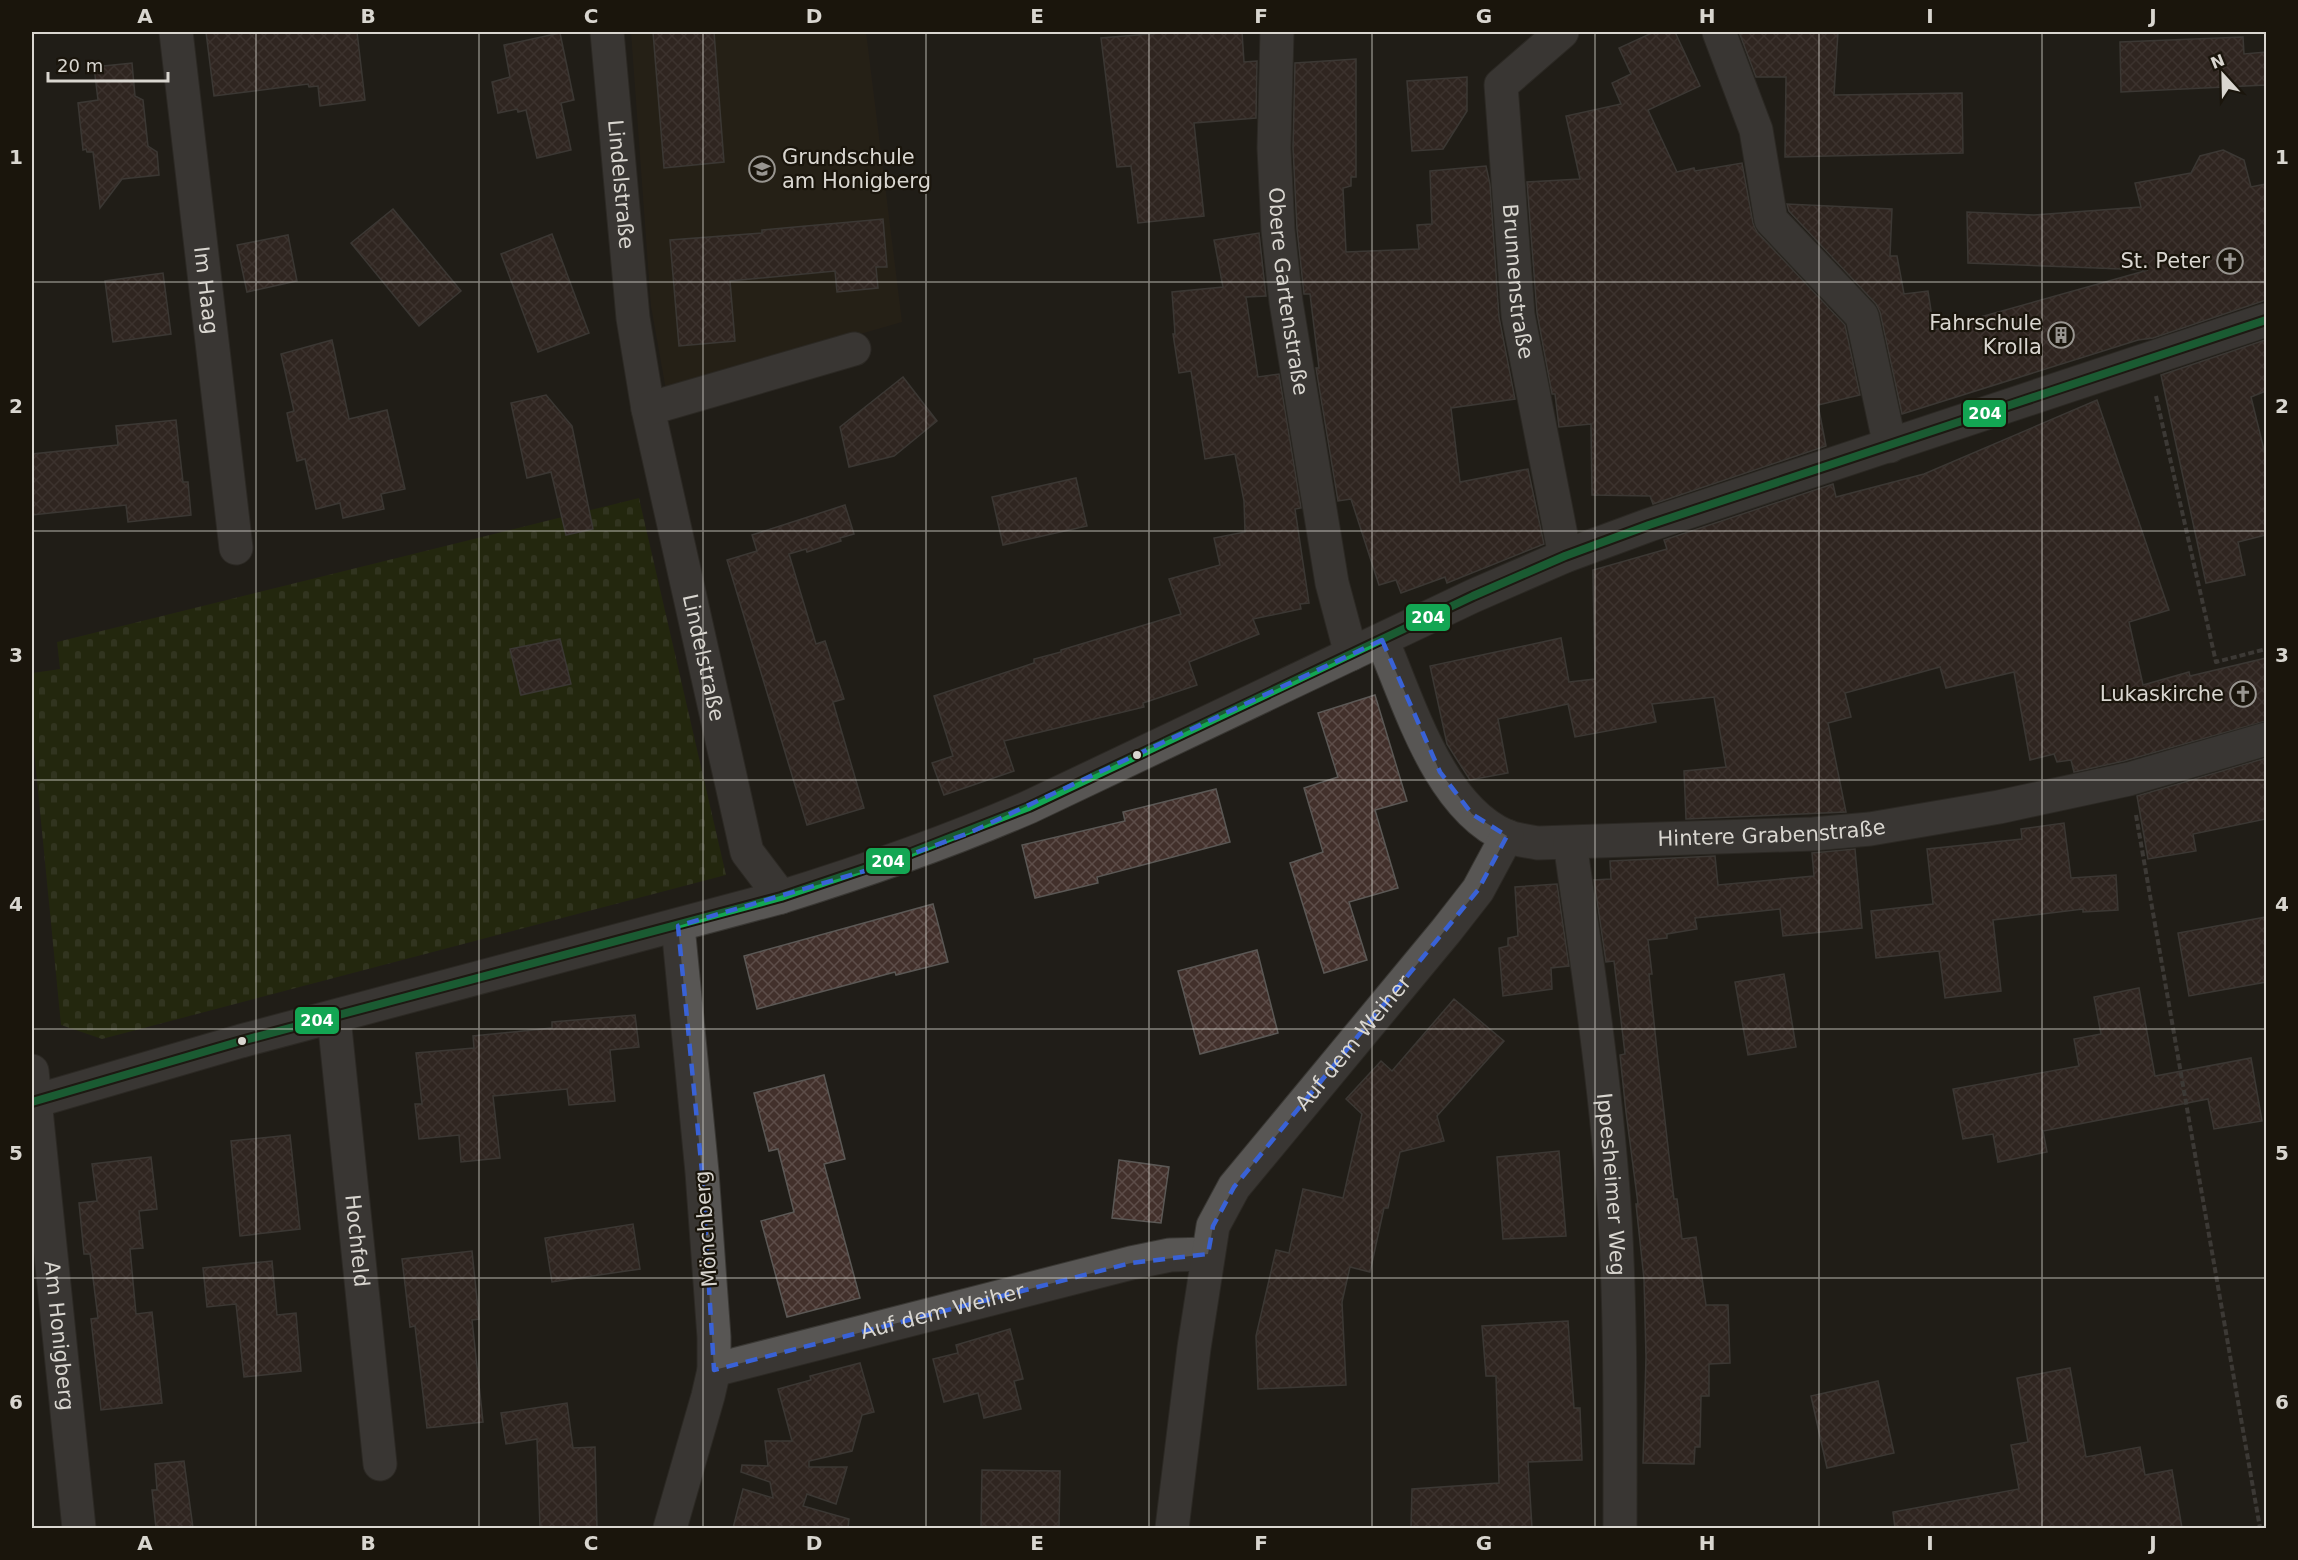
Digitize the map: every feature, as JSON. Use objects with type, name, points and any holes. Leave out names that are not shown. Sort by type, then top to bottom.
[{"type":"street","name":"Im Haag","points":[[176,32],[236,548]]},
{"type":"street","name":"Lindelstraße","points":[[607,32],[633,318],[648,409],[747,852],[781,897]]},
{"type":"street","name":"Obere Gartenstraße","points":[[1277,32],[1274,148],[1278,230],[1286,302],[1332,583],[1351,654]]},
{"type":"street","name":"Brunnenstraße","points":[[1562,32],[1501,85],[1518,315],[1564,556]]},
{"type":"street","points":[[1719,32],[1756,130],[1771,220],[1862,316],[1890,446]]},
{"type":"street","points":[[32,1092],[334,1018],[678,926],[868,870],[969,833],[1564,556],[1649,525],[2266,320]]},
{"type":"street","points":[[648,409],[854,348]]},
{"type":"street","name":"Hintere Grabenstraße","points":[[1382,640],[1440,772],[1472,814],[1507,836],[1538,843],[1813,834],[1870,829],[1999,807],[2129,779],[2266,739]]},
{"type":"street","name":"Auf dem Weiher","points":[[1172,1528],[1213,1226],[1234,1187],[1478,890],[1507,836]]},
{"type":"street","name":"Ippesheimer Weg","points":[[1570,843],[1592,1002],[1615,1217],[1621,1344],[1620,1528]]},
{"type":"street","name":"Mönchberg","points":[[670,1528],[714,1370],[714,1337],[702,1172],[678,926]]},
{"type":"street","name":"Hochfeld","points":[[334,1018],[380,1464]]},
{"type":"street","name":"Am Honigberg","points":[[32,1092],[79,1528]]},
{"type":"street","name":"Auf dem Weiher","points":[[714,1370],[1131,1263],[1170,1255],[1208,1254]]},
{"type":"path","points":[[2148,360],[2216,662],[2266,649]]},
{"type":"path","points":[[2129,779],[2260,1528]]},
{"type":"highlighted area","points":[[1382,640],[1440,772],[1472,814],[1507,836],[1478,890],[1234,1187],[1213,1226],[1208,1254],[1131,1263],[714,1370],[702,1172],[678,926],[868,870],[969,833]]},
{"type":"shaded area","name":"Grundschule am Honigberg","points":[[631,32],[866,32],[902,322],[666,390],[651,306]]},
{"type":"green space","points":[[639,498],[726,875],[102,1039],[61,1025],[32,730],[32,673],[60,669],[57,642]]},
{"type":"building","points":[[206,32],[357,32],[365,100],[320,106],[318,86],[309,87],[308,84],[214,96]]},
{"type":"building","points":[[653,32],[714,32],[724,162],[664,168]]},
{"type":"building","points":[[1174,32],[1242,32],[1244,62],[1257,61],[1256,118],[1194,123],[1204,216],[1138,223],[1131,166],[1117,167],[1101,38]]},
{"type":"building","points":[[1654,32],[1675,32],[1700,86],[1648,110],[1677,172],[1742,163],[1753,223],[1757,232],[1845,325],[1860,395],[1818,405],[1826,446],[1653,504],[1650,496],[1592,495],[1591,424],[1559,427],[1555,394],[1552,394],[1537,313],[1527,182],[1580,179],[1566,116],[1621,104],[1612,83],[1631,74],[1619,48]]},
{"type":"building","points":[[1739,32],[1838,32],[1834,95],[1962,93],[1963,153],[1785,157],[1786,77],[1756,77]]},
{"type":"building","points":[[560,33],[574,100],[561,103],[571,150],[537,158],[526,110],[518,112],[517,109],[498,113],[492,82],[510,77],[504,45]]},
{"type":"building","points":[[2243,37],[2244,54],[2266,52],[2266,85],[2121,92],[2120,42]]},
{"type":"building","points":[[1356,59],[1356,177],[1351,177],[1351,186],[1343,188],[1346,252],[1419,249],[1417,225],[1432,224],[1430,171],[1486,166],[1490,184],[1499,317],[1515,399],[1451,408],[1460,482],[1528,469],[1544,544],[1447,583],[1445,577],[1401,593],[1396,580],[1379,585],[1351,499],[1338,501],[1316,368],[1319,368],[1310,294],[1304,294],[1297,229],[1293,148],[1295,63]]},
{"type":"building","points":[[132,63],[135,96],[143,100],[148,146],[157,152],[159,175],[122,179],[100,208],[93,152],[83,150],[78,103],[98,100],[94,67]]},
{"type":"building","points":[[1467,77],[1467,111],[1443,149],[1412,151],[1407,81]]},
{"type":"building","points":[[2223,150],[2244,160],[2251,187],[2266,184],[2266,300],[2153,338],[2138,340],[1902,414],[1880,312],[1876,304],[1789,211],[1787,204],[1892,209],[1890,256],[1897,256],[1904,294],[1928,291],[1934,330],[2148,270],[1968,263],[1967,212],[2034,215],[2141,207],[2135,183],[2191,173],[2200,156]]},
{"type":"building","points":[[393,209],[461,291],[419,326],[351,243]]},
{"type":"building","points":[[883,219],[887,267],[876,267],[878,288],[837,292],[835,271],[730,281],[735,341],[679,346],[670,240],[762,233],[762,230]]},
{"type":"building","points":[[1259,233],[1266,296],[1246,297],[1258,377],[1279,374],[1301,508],[1295,509],[1309,603],[1300,604],[1301,609],[1253,619],[1259,634],[1189,662],[1197,685],[1143,703],[1144,707],[1004,741],[1014,771],[944,795],[932,763],[953,756],[934,696],[1034,663],[1034,659],[1061,652],[1061,650],[1181,614],[1169,579],[1220,565],[1214,538],[1245,532],[1244,501],[1235,454],[1205,459],[1191,371],[1179,373],[1173,334],[1175,334],[1172,292],[1223,287],[1214,240]]},
{"type":"building","points":[[552,234],[589,333],[538,352],[501,254]]},
{"type":"building","points":[[288,235],[297,281],[247,292],[237,245]]},
{"type":"building","points":[[163,273],[171,334],[113,342],[105,281]]},
{"type":"building","points":[[332,340],[349,419],[387,410],[405,489],[381,494],[384,509],[343,518],[340,503],[316,509],[305,459],[297,461],[287,413],[294,411],[281,354]]},
{"type":"building","points":[[2265,340],[2266,391],[2251,397],[2266,458],[2266,535],[2238,542],[2245,575],[2206,583],[2161,375]]},
{"type":"building","points":[[903,377],[937,421],[894,456],[849,467],[840,427]]},
{"type":"building","points":[[546,395],[572,426],[593,529],[566,535],[551,472],[527,478],[511,403]]},
{"type":"building","points":[[2097,400],[2169,610],[2129,622],[2143,685],[2189,672],[2190,676],[2266,658],[2266,721],[2124,761],[2074,772],[2071,760],[2057,762],[2054,754],[2030,760],[2014,672],[1946,688],[1940,667],[1845,693],[1851,717],[1828,723],[1846,812],[1686,819],[1684,771],[1726,767],[1714,697],[1652,704],[1656,722],[1575,737],[1568,704],[1498,719],[1508,773],[1470,780],[1447,744],[1430,666],[1561,638],[1569,682],[1595,679],[1593,570],[1667,549],[1664,540],[1833,484],[1836,497],[1924,474]]},
{"type":"building","points":[[176,420],[183,482],[188,482],[191,515],[128,522],[126,505],[32,515],[32,454],[118,445],[116,426]]},
{"type":"building","points":[[1076,478],[1087,526],[1003,545],[992,497]]},
{"type":"building","points":[[845,505],[854,534],[840,538],[841,541],[807,552],[806,549],[789,554],[816,644],[825,641],[844,699],[833,702],[864,808],[807,825],[727,560],[757,551],[752,535]]},
{"type":"building","points":[[560,639],[571,684],[521,695],[510,649]]},
{"type":"building","points":[[1375,695],[1407,801],[1375,810],[1398,888],[1349,902],[1367,960],[1324,973],[1290,863],[1323,852],[1304,788],[1338,777],[1318,713]]},
{"type":"building","points":[[2266,758],[2266,819],[2193,834],[2196,851],[2148,859],[2137,796]]},
{"type":"building","points":[[1216,789],[1230,842],[1097,877],[1098,883],[1035,898],[1022,845],[1125,821],[1123,812]]},
{"type":"building","points":[[2064,823],[2071,878],[2116,875],[2118,910],[2083,912],[2083,909],[1993,920],[2001,991],[1945,998],[1939,951],[1876,958],[1871,911],[1933,904],[1927,849],[2022,839],[2021,829]]},
{"type":"building","points":[[1855,849],[1862,928],[1783,936],[1780,909],[1695,918],[1697,929],[1667,934],[1667,938],[1648,940],[1652,974],[1649,974],[1674,1199],[1677,1199],[1682,1239],[1696,1237],[1706,1305],[1728,1305],[1730,1363],[1709,1364],[1709,1396],[1701,1396],[1700,1447],[1695,1447],[1694,1464],[1643,1463],[1646,1357],[1644,1279],[1636,1204],[1638,1204],[1620,1055],[1625,1054],[1614,961],[1606,962],[1594,880],[1611,879],[1610,861],[1715,856],[1718,885],[1814,876],[1812,853]]},
{"type":"building","points":[[1557,884],[1569,966],[1551,968],[1552,989],[1503,996],[1499,948],[1508,946],[1508,938],[1518,936],[1515,887]]},
{"type":"building","points":[[933,904],[948,962],[896,975],[895,972],[757,1009],[744,956]]},
{"type":"building","points":[[2266,917],[2266,982],[2189,996],[2178,933]]},
{"type":"building","points":[[1257,950],[1278,1033],[1200,1054],[1178,971]]},
{"type":"building","points":[[1784,974],[1796,1047],[1748,1055],[1735,982]]},
{"type":"building","points":[[2139,988],[2155,1076],[2251,1058],[2262,1121],[2214,1129],[2208,1099],[2043,1131],[2047,1152],[1998,1162],[1993,1134],[1963,1139],[1953,1089],[2079,1066],[2074,1039],[2101,1034],[2094,997]]},
{"type":"building","points":[[1454,999],[1504,1041],[1437,1116],[1444,1141],[1400,1152],[1388,1208],[1384,1208],[1370,1272],[1350,1267],[1342,1302],[1346,1385],[1258,1389],[1256,1336],[1276,1250],[1289,1253],[1303,1189],[1343,1198],[1362,1114],[1346,1099],[1381,1061],[1392,1071]]},
{"type":"building","points":[[635,1015],[639,1047],[610,1050],[615,1101],[569,1105],[567,1089],[493,1096],[500,1158],[461,1162],[459,1135],[419,1139],[415,1104],[422,1104],[416,1053],[474,1048],[473,1036],[552,1028],[552,1022]]},
{"type":"building","points":[[824,1075],[845,1159],[824,1164],[860,1298],[787,1317],[761,1221],[794,1212],[778,1149],[769,1151],[754,1093]]},
{"type":"building","points":[[290,1135],[300,1229],[240,1236],[231,1141]]},
{"type":"building","points":[[1559,1151],[1566,1236],[1503,1239],[1497,1157]]},
{"type":"building","points":[[151,1157],[157,1209],[139,1211],[143,1248],[130,1249],[136,1314],[152,1312],[162,1403],[101,1410],[91,1319],[98,1318],[90,1254],[84,1254],[79,1203],[97,1201],[92,1164]]},
{"type":"building","points":[[1119,1160],[1169,1167],[1161,1223],[1112,1218]]},
{"type":"building","points":[[633,1224],[640,1269],[552,1282],[545,1238]]},
{"type":"building","points":[[472,1251],[479,1319],[472,1320],[483,1422],[427,1428],[415,1326],[410,1327],[402,1259]]},
{"type":"building","points":[[272,1261],[277,1315],[296,1313],[301,1371],[244,1377],[236,1304],[207,1307],[203,1268]]},
{"type":"building","points":[[1568,1321],[1574,1408],[1580,1408],[1582,1460],[1528,1462],[1532,1528],[1411,1528],[1412,1489],[1499,1483],[1496,1376],[1486,1376],[1482,1326]]},
{"type":"building","points":[[1010,1329],[1023,1379],[1014,1381],[1021,1409],[984,1418],[978,1393],[944,1402],[933,1359],[958,1353],[956,1345]]},
{"type":"building","points":[[860,1363],[874,1412],[862,1415],[852,1451],[809,1461],[809,1467],[847,1467],[836,1504],[807,1494],[803,1506],[849,1519],[848,1528],[733,1528],[743,1489],[773,1498],[770,1482],[741,1472],[742,1465],[768,1466],[765,1441],[792,1441],[778,1389],[811,1380],[810,1376]]},
{"type":"building","points":[[2070,1368],[2086,1457],[2140,1447],[2145,1475],[2172,1470],[2182,1528],[1895,1528],[1893,1512],[2019,1489],[2011,1445],[2028,1442],[2017,1378]]},
{"type":"building","points":[[1878,1381],[1894,1453],[1827,1468],[1811,1396]]},
{"type":"building","points":[[567,1403],[573,1448],[595,1447],[597,1528],[540,1528],[537,1439],[506,1444],[501,1413]]},
{"type":"building","points":[[184,1461],[193,1528],[156,1528],[152,1490],[157,1490],[155,1464]]},
{"type":"building","points":[[982,1470],[1060,1471],[1059,1528],[981,1528]]},
{"type":"transit line","name":"204","points":[[32,1102],[241,1041],[781,897],[906,855],[1029,807],[1473,596],[1565,556],[1649,525],[2266,320]]},
{"type":"place","name":"Grundschule am Honigberg","points":[[762,169]]},
{"type":"place","name":"St. Peter","points":[[2230,261]]},
{"type":"place","name":"Fahrschule Krolla","points":[[2061,335]]},
{"type":"place","name":"Lukaskirche","points":[[2243,694]]}]
